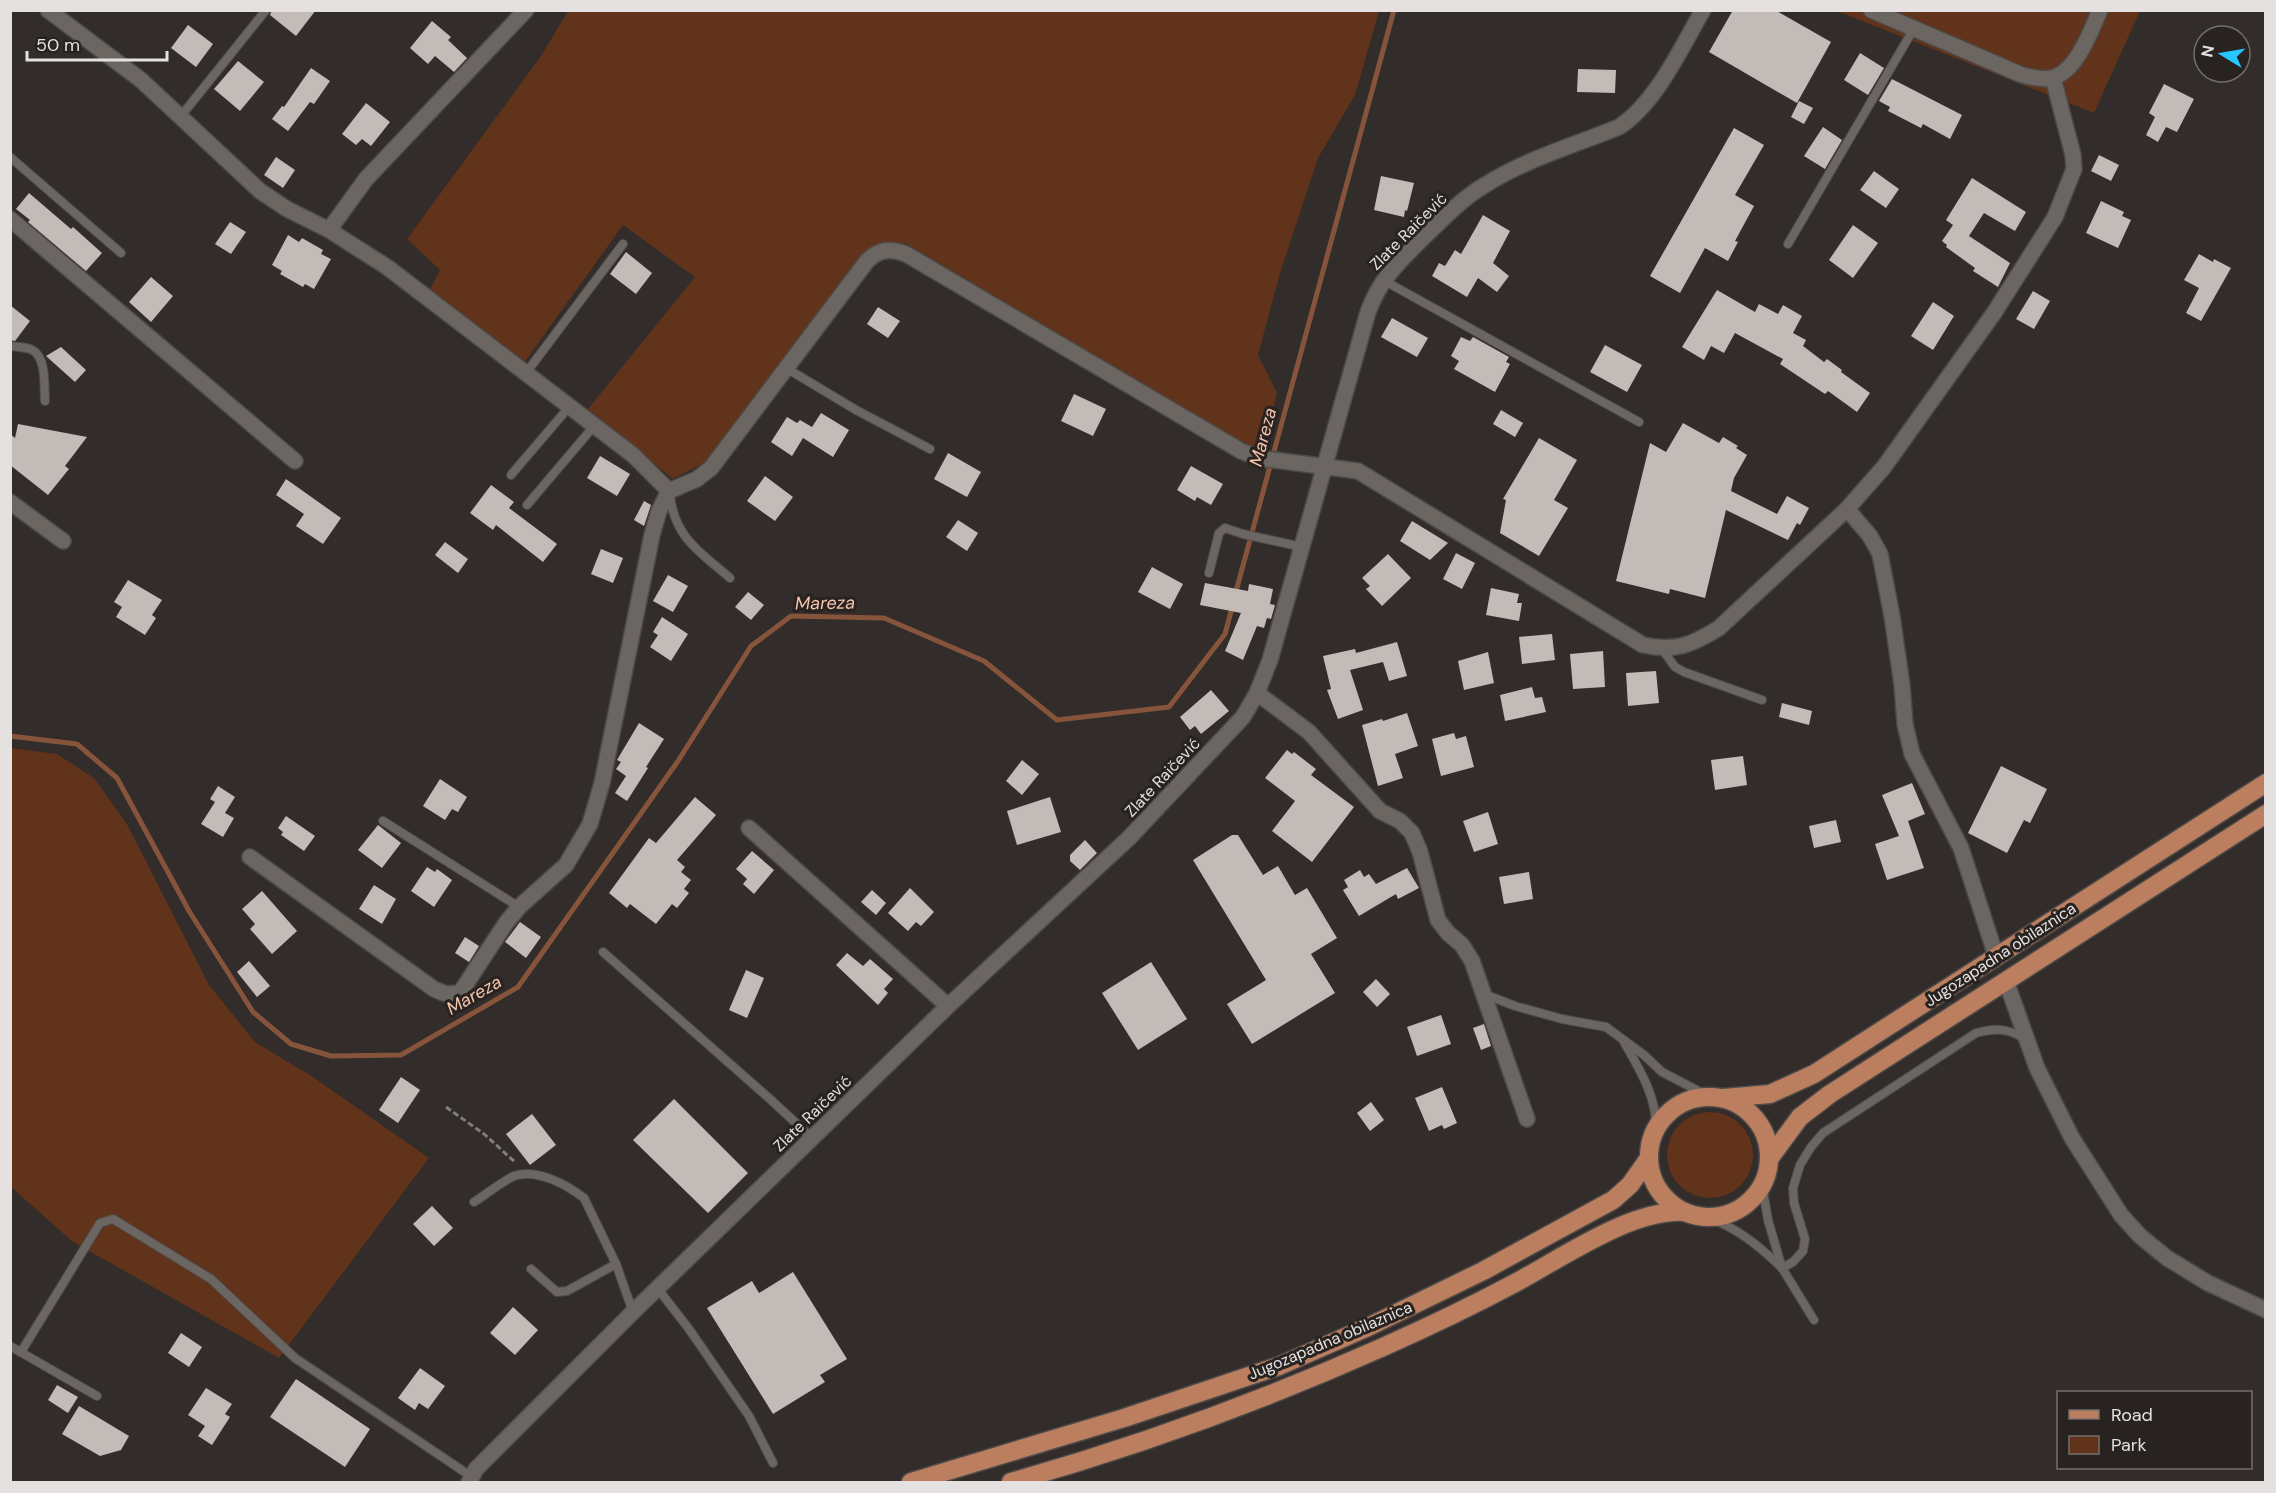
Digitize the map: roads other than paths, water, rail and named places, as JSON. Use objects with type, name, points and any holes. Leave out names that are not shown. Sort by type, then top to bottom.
[{"type":"main road","name":"Jugozapadna obilaznica","points":[[1716,1097],[1770,1094],[1814,1074],[2265,783]]},
{"type":"main road","name":"Jugozapadna obilaznica","points":[[1769,1159],[1791,1128],[1814,1106],[2265,813]]},
{"type":"main road","points":[[1716,1097],[1742,1107],[1757,1120],[1766,1139],[1769,1159],[1762,1185],[1752,1198],[1738,1209],[1723,1215],[1706,1217],[1684,1212],[1670,1203],[1659,1190],[1652,1175],[1649,1158],[1650,1143],[1665,1116],[1677,1106],[1692,1099],[1716,1097]]},
{"type":"main road","name":"Jugozapadna obilaznica","points":[[911,1482],[1124,1418],[1268,1369],[1368,1327],[1483,1271],[1613,1200],[1630,1185],[1649,1158]]},
{"type":"main road","name":"Jugozapadna obilaznica","points":[[1011,1482],[1103,1455],[1265,1398],[1457,1314],[1621,1226],[1650,1215],[1684,1212]]},
{"type":"street","points":[[48,10],[141,80],[260,190],[287,209],[329,230],[387,267],[633,455],[669,491]]},
{"type":"street","points":[[329,230],[366,179],[526,10]]},
{"type":"street","name":"Zlate Raičević","points":[[470,1480],[476,1468],[633,1312],[948,1006],[1129,838],[1243,717],[1257,693],[1270,660],[1368,312],[1383,280],[1396,264],[1461,202],[1482,186],[1508,171],[1620,127],[1633,118],[1659,84],[1703,10]]},
{"type":"street","points":[[1871,10],[2022,75],[2038,78],[2053,78],[2071,65],[2083,47],[2100,10]]},
{"type":"street","points":[[250,857],[434,989],[446,994],[460,993],[492,942],[519,907],[566,865],[590,824],[602,783],[652,534],[659,511],[669,491],[697,479],[711,468],[875,253],[896,250],[906,254],[1241,451],[1259,458],[1282,462],[1358,471],[1643,645],[1662,649],[1698,641],[1719,628],[1847,509],[1884,467],[1980,333],[2055,217],[2068,189],[2073,170],[2073,155],[2053,78]]},
{"type":"street","points":[[10,219],[295,460]]},
{"type":"street","points":[[10,502],[63,541]]},
{"type":"street","points":[[1847,509],[1870,536],[1880,554],[1896,639],[1905,724],[1912,754],[1961,848],[1996,956]]},
{"type":"street","points":[[1257,693],[1309,732],[1380,811],[1400,821],[1412,834],[1420,852],[1438,920],[1462,945],[1472,961],[1527,1119]]},
{"type":"street","points":[[749,828],[948,1006]]},
{"type":"street","points":[[2006,981],[2037,1068],[2072,1138],[2121,1215],[2140,1236],[2168,1258],[2235,1297],[2265,1310]]},
{"type":"lane","points":[[181,116],[266,10]]},
{"type":"lane","points":[[1788,244],[1913,30]]},
{"type":"lane","points":[[10,157],[121,253]]},
{"type":"lane","points":[[526,373],[623,244]]},
{"type":"lane","points":[[1383,280],[1639,422]]},
{"type":"lane","points":[[10,346],[31,349],[42,361],[45,401]]},
{"type":"lane","points":[[786,368],[856,410],[930,449]]},
{"type":"lane","points":[[511,475],[569,406]]},
{"type":"lane","points":[[527,505],[594,426]]},
{"type":"lane","points":[[669,491],[672,514],[680,532],[694,548],[730,578]]},
{"type":"lane","points":[[1209,573],[1222,529],[1225,528],[1302,547]]},
{"type":"lane","points":[[1662,649],[1675,667],[1684,672],[1762,700]]},
{"type":"lane","points":[[383,821],[519,907]]},
{"type":"lane","points":[[603,952],[812,1138]]},
{"type":"lane","points":[[1483,994],[1541,1013],[1606,1027],[1662,1072],[1716,1097]]},
{"type":"lane","points":[[1782,1268],[1793,1262],[1803,1251],[1805,1239],[1794,1203],[1793,1188],[1800,1165],[1823,1133],[1976,1033],[2003,1029],[2028,1040]]},
{"type":"lane","points":[[1622,1038],[1648,1086],[1656,1115],[1656,1129]]},
{"type":"lane","points":[[474,1202],[515,1176],[530,1174],[563,1184],[584,1198],[616,1264],[633,1312]]},
{"type":"lane","points":[[1762,1185],[1768,1220],[1782,1268],[1814,1320]]},
{"type":"lane","points":[[1706,1217],[1722,1223],[1756,1244],[1782,1268]]},
{"type":"lane","points":[[21,1352],[100,1223],[113,1219],[211,1279],[295,1358],[470,1480]]},
{"type":"lane","points":[[531,1269],[557,1292],[567,1291],[616,1264]]},
{"type":"lane","points":[[658,1289],[689,1329],[748,1416],[773,1463]]},
{"type":"lane","points":[[10,1346],[97,1396]]},
{"type":"waterway","name":"Mareza","points":[[1235,595],[1394,10]]},
{"type":"waterway","name":"Mareza","points":[[10,736],[77,744],[117,778],[189,911],[253,1012],[291,1044],[331,1056],[401,1055],[518,987],[678,761],[751,646],[791,616],[884,618],[984,661],[1057,720],[1169,707],[1225,634],[1233,604]]}]
